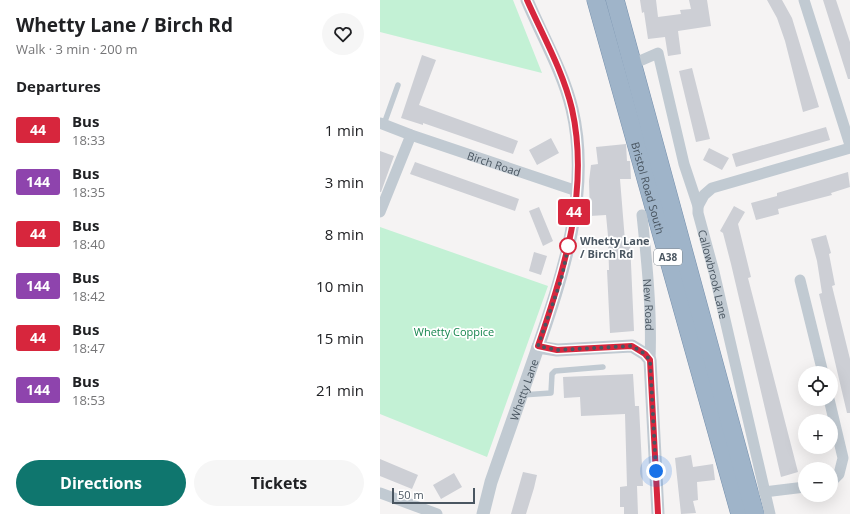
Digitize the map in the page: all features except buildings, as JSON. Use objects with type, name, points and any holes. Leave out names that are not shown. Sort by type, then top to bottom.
[{"type":"highway","name":"Bristol Road South","points":[[596,0],[740,514]]},
{"type":"highway","name":"Bristol Road South","points":[[615,0],[755,514]]},
{"type":"street","name":"Whetty Lane","points":[[483,514],[491,482],[561,280],[577,191],[578,146],[572,109],[556,61],[527,0]]},
{"type":"street","points":[[804,0],[850,145]]},
{"type":"street","name":"Callowbrook Lane","points":[[642,60],[658,53],[684,164],[698,206],[698,213],[714,272],[770,514]]},
{"type":"street","name":"Birch Road","points":[[382,124],[577,191]]},
{"type":"street","points":[[380,212],[411,135]]},
{"type":"street","points":[[698,206],[704,195],[712,188],[850,148]]},
{"type":"street","name":"New Road","points":[[642,215],[648,274],[651,339],[650,360],[658,514]]},
{"type":"street","points":[[800,280],[821,366]]},
{"type":"street","points":[[538,346],[557,350],[632,346],[645,354],[650,360]]},
{"type":"street","points":[[831,406],[843,458],[838,475]]},
{"type":"street","points":[[764,492],[798,488]]},
{"type":"street","points":[[380,493],[438,514]]},
{"type":"lane","points":[[382,124],[398,85]]},
{"type":"lane","points":[[521,395],[551,393],[552,374],[555,371],[603,367]]},
{"type":"green space","points":[[380,0],[513,0],[542,73],[380,32]]},
{"type":"green space","name":"Whetty Coppice","points":[[380,227],[548,286],[487,457],[380,414]]},
{"type":"bus line","name":"44","points":[[527,0],[556,61],[572,109],[578,146],[577,191],[571,232],[561,280],[538,346],[557,350],[632,346],[640,350],[650,360],[658,514]]},
{"type":"place","name":"Whetty Lane / Birch Rd","points":[[568,246]]},
{"type":"route","points":[[568,246],[569,244],[561,280],[538,346],[557,350],[632,346],[645,354],[650,360],[656,471]]}]
